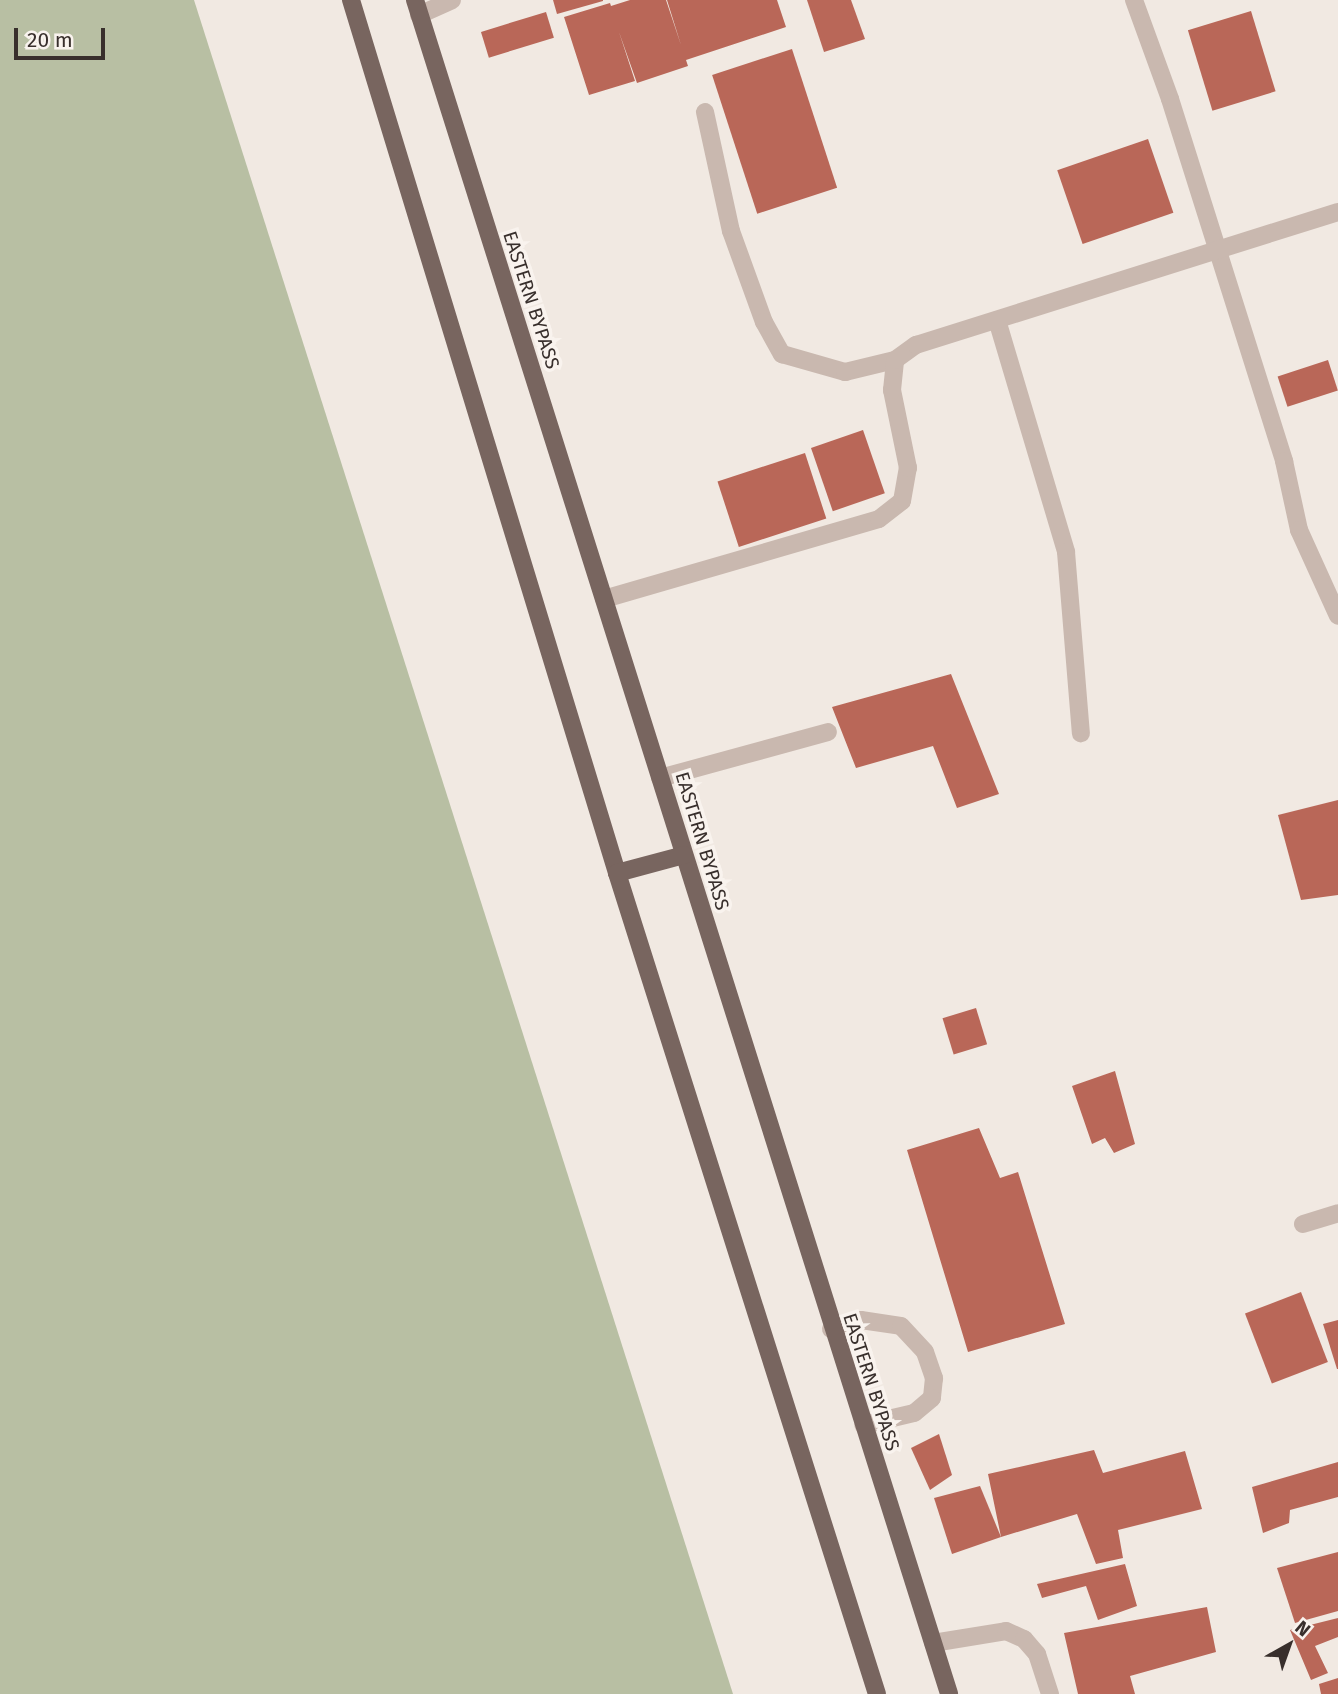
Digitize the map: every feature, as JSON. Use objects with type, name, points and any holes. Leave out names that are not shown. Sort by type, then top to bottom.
[{"type":"main road","points":[[351,0],[617,873],[877,1694]]},
{"type":"main road","name":"EASTERN BYPASS","points":[[417,8],[831,1329],[949,1694]]},
{"type":"main road","points":[[617,873],[684,855]]},
{"type":"street","points":[[417,8],[452,0]]},
{"type":"street","points":[[1134,0],[1170,99],[1284,461],[1299,530],[1338,616]]},
{"type":"street","points":[[705,111],[731,231],[764,322],[782,354],[845,372],[895,360],[916,345],[1338,212]]},
{"type":"street","points":[[997,320],[1066,552],[1081,733]]},
{"type":"street","points":[[604,599],[879,519],[902,501],[908,468],[892,390],[895,360]]},
{"type":"street","points":[[660,778],[828,732]]},
{"type":"street","points":[[1303,1224],[1338,1213]]},
{"type":"street","points":[[831,1329],[861,1320],[901,1326],[925,1352],[930,1365],[934,1378],[932,1398],[914,1413],[863,1425]]},
{"type":"street","points":[[933,1643],[1006,1631],[1024,1639],[1038,1654],[1050,1694]]},
{"type":"green space","points":[[0,0],[194,0],[733,1694],[0,1694]]},
{"type":"building","points":[[553,0],[603,0],[603,1],[557,14]]},
{"type":"building","points":[[630,0],[666,0],[681,45],[667,0],[777,0],[786,27],[686,60],[688,66],[637,83],[619,32],[635,81],[589,95],[564,17]]},
{"type":"building","points":[[807,0],[851,0],[865,39],[824,52]]},
{"type":"building","points":[[1251,11],[1276,91],[1212,111],[1188,30]]},
{"type":"building","points":[[546,12],[554,38],[489,58],[481,32]]},
{"type":"building","points":[[792,49],[837,188],[757,214],[712,75]]},
{"type":"building","points":[[1148,139],[1173,213],[1083,244],[1057,170]]},
{"type":"building","points":[[1328,360],[1338,390],[1287,407],[1278,376]]},
{"type":"building","points":[[863,430],[885,493],[833,511],[811,448]]},
{"type":"building","points":[[805,453],[826,519],[739,547],[718,481]]},
{"type":"building","points":[[951,674],[999,794],[957,808],[933,746],[856,768],[832,707]]},
{"type":"building","points":[[1338,800],[1338,895],[1301,900],[1278,815]]},
{"type":"building","points":[[976,1008],[987,1044],[954,1055],[943,1018]]},
{"type":"building","points":[[1115,1071],[1135,1144],[1114,1153],[1105,1138],[1092,1144],[1072,1086]]},
{"type":"building","points":[[979,1128],[1000,1178],[1018,1172],[1065,1324],[968,1352],[907,1150]]},
{"type":"building","points":[[1301,1292],[1328,1362],[1272,1384],[1245,1314]]},
{"type":"building","points":[[1338,1320],[1338,1369],[1337,1369],[1323,1324]]},
{"type":"building","points":[[939,1434],[952,1475],[930,1490],[911,1448]]},
{"type":"building","points":[[1094,1450],[1103,1473],[1185,1451],[1202,1509],[1118,1530],[1123,1558],[1096,1564],[1077,1514],[1001,1537],[988,1474]]},
{"type":"building","points":[[1338,1462],[1338,1497],[1290,1510],[1289,1523],[1263,1533],[1252,1487]]},
{"type":"building","points":[[980,1486],[1001,1537],[952,1554],[934,1498]]},
{"type":"building","points":[[1338,1552],[1338,1611],[1295,1623],[1277,1568]]},
{"type":"building","points":[[1125,1564],[1137,1606],[1098,1620],[1086,1586],[1042,1598],[1037,1584]]},
{"type":"building","points":[[1207,1607],[1216,1652],[1130,1676],[1135,1694],[1078,1694],[1064,1633]]},
{"type":"building","points":[[1338,1618],[1338,1637],[1315,1646],[1328,1673],[1311,1680],[1290,1630]]},
{"type":"building","points":[[1338,1678],[1338,1694],[1321,1694],[1319,1684]]}]
